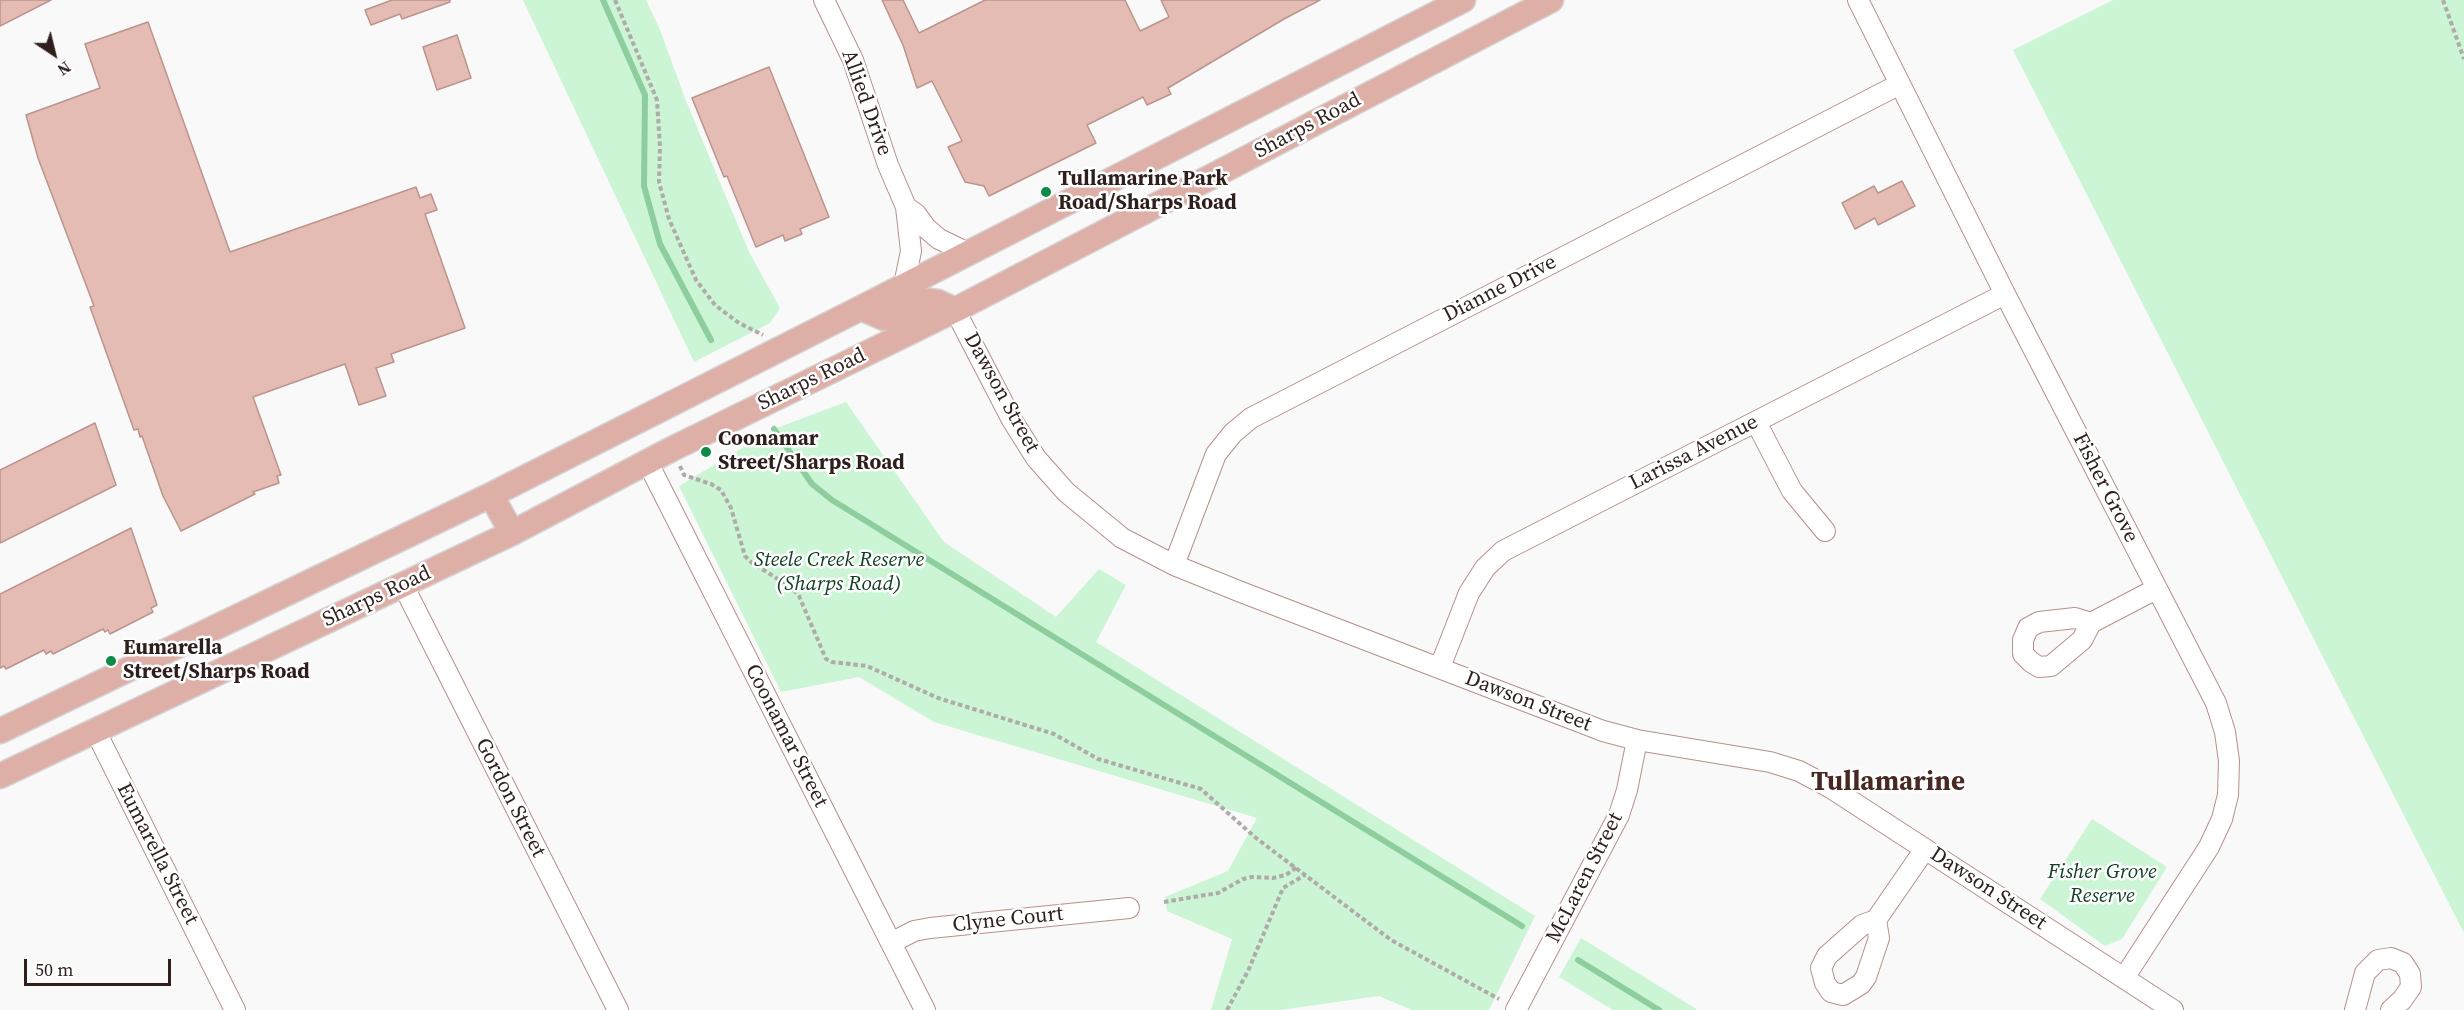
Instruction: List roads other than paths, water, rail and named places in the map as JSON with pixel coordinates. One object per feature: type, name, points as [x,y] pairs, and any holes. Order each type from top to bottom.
[{"type":"main road","name":"Sharps Road","points":[[0,731],[491,495],[861,308],[1439,8],[1463,0]]},
{"type":"main road","name":"Sharps Road","points":[[0,776],[512,532],[672,449],[955,310],[1551,0]]},
{"type":"main road","points":[[861,308],[884,318],[922,300],[938,302],[955,310]]},
{"type":"main road","points":[[491,495],[512,532]]},
{"type":"main road","points":[[0,710],[35,714]]},
{"type":"street","name":"Allied Drive","points":[[824,0],[853,60],[888,165],[906,207],[911,251],[904,285]]},
{"type":"street","name":"Fisher Grove","points":[[1858,0],[2219,713],[2225,732],[2229,761],[2228,795],[2222,819],[2209,847],[2124,978]]},
{"type":"street","name":"Dianne Drive","points":[[1174,565],[1216,454],[1233,433],[1251,417],[1900,84]]},
{"type":"street","name":"Allied Drive","points":[[906,207],[939,238],[968,253]]},
{"type":"street","name":"Larissa Avenue","points":[[1440,667],[1469,592],[1485,568],[1503,551],[1530,535],[2005,294]]},
{"type":"street","name":"Dawson Street","points":[[955,310],[1011,420],[1036,458],[1066,492],[1122,538],[1174,565],[1603,731],[1637,740],[1770,762],[1799,771],[1831,788],[2169,1009]]},
{"type":"street","points":[[1756,422],[1792,491],[1825,531]]},
{"type":"street","name":"Coonamar Street","points":[[647,462],[924,1010]]},
{"type":"street","name":"Gordon Street","points":[[403,585],[618,1010]]},
{"type":"street","points":[[2091,623],[2156,589]]},
{"type":"street","name":"Eumarella Street","points":[[94,730],[235,1010]]},
{"type":"street","name":"McLaren Street","points":[[1516,1010],[1619,815],[1627,790],[1637,740]]},
{"type":"street","points":[[1876,920],[1925,849]]},
{"type":"street","name":"Clyne Court","points":[[891,943],[914,931],[930,928],[1129,908]]},
{"type":"street","points":[[2355,1010],[2365,973],[2378,960],[2391,958],[2403,963],[2410,974],[2411,987],[2391,1010]]},
{"type":"waterway","points":[[603,0],[645,95],[644,186],[660,244],[711,340]]},
{"type":"waterway","points":[[774,429],[812,484],[832,500],[1522,926]]},
{"type":"waterway","points":[[1578,960],[1659,1010]]},
{"type":"place","name":"Tullamarine Park Road/Sharps Road","points":[[1046,192]]},
{"type":"place","name":"Coonamar Street/Sharps Road","points":[[706,452]]},
{"type":"place","name":"Eumarella Street/Sharps Road","points":[[111,661]]},
{"type":"district","name":"Tullamarine","points":[[1888,783]]},
{"type":"park label","name":"Steele Creek Reserve (Sharps Road)","points":[[839,573]]},
{"type":"park label","name":"Fisher Grove Reserve","points":[[2102,885]]}]
